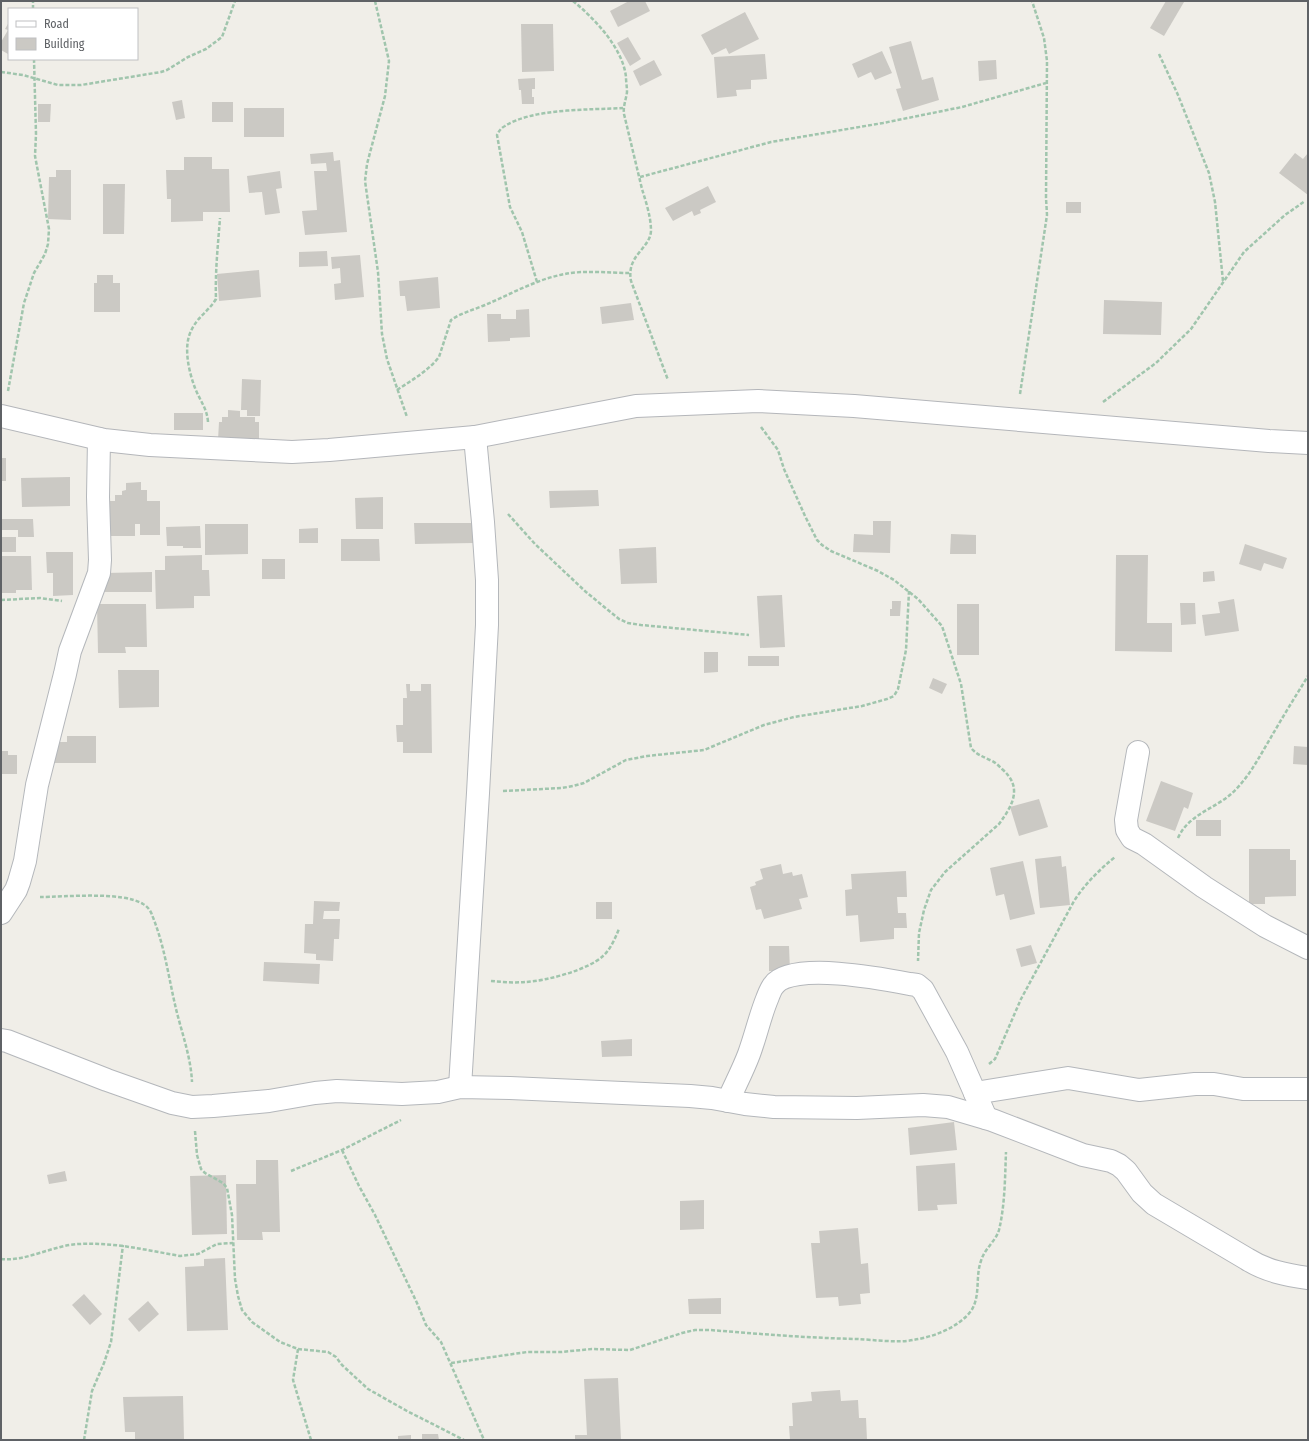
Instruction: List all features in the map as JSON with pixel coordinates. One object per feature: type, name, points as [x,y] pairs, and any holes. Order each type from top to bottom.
[{"type":"street","points":[[9,418],[99,440],[211,449],[292,452],[475,437],[636,406],[750,401],[854,406],[1308,443]]},
{"type":"street","points":[[460,1087],[487,626],[487,580],[475,437]]},
{"type":"street","points":[[6,906],[18,886],[25,861],[37,785],[70,651],[99,573],[99,440]]},
{"type":"street","points":[[1138,752],[1132,780],[1126,826],[1129,836],[1144,844],[1168,862],[1265,926],[1308,948]]},
{"type":"street","points":[[728,1101],[749,1055],[764,1006],[773,985],[778,980],[785,977],[803,973],[836,973],[917,985],[926,993],[957,1052],[986,1118]]},
{"type":"street","points":[[1,1040],[172,1103],[192,1107],[269,1101],[315,1093],[337,1091],[402,1094],[438,1092],[460,1087],[690,1096],[774,1107],[856,1108],[923,1105],[948,1107],[986,1118],[1083,1156],[1111,1161],[1126,1171],[1142,1193],[1154,1204],[1247,1260],[1260,1267],[1275,1272],[1308,1278]]},
{"type":"street","points":[[973,1088],[1068,1078],[1138,1090],[1195,1084],[1214,1084],[1243,1089],[1308,1089]]},
{"type":"path","points":[[1,72],[23,75],[58,85],[81,85],[167,70],[188,57],[206,49],[222,37],[235,1]]},
{"type":"path","points":[[375,1],[389,61],[385,96],[367,164],[365,181],[378,272],[382,334],[397,390],[416,442]]},
{"type":"path","points":[[573,1],[587,12],[617,51],[626,75],[627,93],[623,108],[640,177],[651,232],[648,241],[635,257],[630,273],[631,281],[664,371],[680,403]]},
{"type":"path","points":[[1016,419],[1047,215],[1047,61],[1044,38],[1032,1]]},
{"type":"path","points":[[1159,54],[1178,95],[1209,173],[1216,202],[1223,282]]},
{"type":"path","points":[[9,418],[8,389],[24,303],[34,273],[45,254],[49,238],[35,156],[36,134],[34,60]]},
{"type":"path","points":[[640,177],[771,142],[883,123],[962,107],[1046,83]]},
{"type":"path","points":[[537,282],[522,232],[510,207],[497,138],[498,133],[504,126],[521,118],[564,112],[623,108]]},
{"type":"path","points":[[1071,424],[1156,363],[1191,329],[1244,252],[1285,215],[1305,201]]},
{"type":"path","points":[[211,449],[206,411],[190,370],[188,340],[191,331],[199,318],[216,299],[216,261],[220,218]]},
{"type":"path","points":[[397,390],[426,371],[439,357],[451,320],[464,312],[478,308],[537,282],[564,274],[576,272],[630,273]]},
{"type":"path","points":[[750,401],[762,428],[778,450],[784,469],[817,540],[831,551],[878,571],[894,580],[909,591],[942,626],[961,684],[971,748],[977,754],[994,762],[1012,779],[1015,791],[1006,815],[999,824],[946,872],[931,890],[924,910],[919,933],[917,985]]},
{"type":"path","points":[[504,509],[535,544],[586,592],[619,619],[628,623],[641,625],[749,635]]},
{"type":"path","points":[[478,793],[573,786],[584,783],[626,760],[647,756],[704,750],[764,725],[794,717],[862,706],[894,696],[898,689],[906,650],[909,591]]},
{"type":"path","points":[[1,600],[40,598],[88,603]]},
{"type":"path","points":[[1168,862],[1180,835],[1188,823],[1199,814],[1230,795],[1245,780],[1308,676]]},
{"type":"path","points":[[973,1088],[995,1059],[1021,999],[1082,888],[1098,871],[1117,855],[1123,851],[1144,844]]},
{"type":"path","points":[[6,906],[116,897],[130,898],[146,906],[152,914],[158,935],[187,1050],[191,1073],[192,1107],[197,1155],[201,1169],[227,1188],[232,1215],[235,1279],[242,1310],[252,1322],[280,1342],[298,1349],[328,1352],[336,1357],[342,1365],[368,1389],[464,1440]]},
{"type":"path","points":[[467,976],[503,982],[526,982],[562,974],[590,965],[604,955],[612,944],[619,929]]},
{"type":"path","points":[[291,1171],[342,1150],[402,1120]]},
{"type":"path","points":[[451,1362],[527,1352],[561,1352],[592,1349],[630,1350],[695,1330],[804,1338],[912,1341],[937,1334],[960,1322],[974,1304],[977,1295],[979,1266],[998,1232],[1003,1208],[1008,1126]]},
{"type":"path","points":[[342,1150],[417,1302],[426,1325],[441,1342],[451,1362],[484,1440]]},
{"type":"path","points":[[1,1259],[14,1259],[60,1246],[80,1243],[124,1245],[180,1256],[198,1254],[218,1244],[233,1243]]},
{"type":"path","points":[[84,1440],[92,1391],[104,1364],[111,1342],[124,1245]]},
{"type":"path","points":[[298,1349],[293,1380],[311,1440]]},
{"type":"building","points":[[629,1],[645,1],[650,11],[618,27],[610,11]]},
{"type":"building","points":[[1166,1],[1184,2],[1164,36],[1150,28]]},
{"type":"building","points":[[745,12],[759,39],[729,54],[726,48],[712,55],[701,35]]},
{"type":"building","points":[[521,24],[553,24],[554,71],[522,72]]},
{"type":"building","points":[[8,30],[8,54],[1,50],[1,42]]},
{"type":"building","points":[[628,37],[641,59],[630,66],[617,43]]},
{"type":"building","points":[[911,41],[922,80],[933,77],[939,100],[903,111],[896,89],[901,88],[889,47]]},
{"type":"building","points":[[882,51],[892,73],[875,80],[871,72],[858,78],[852,64]]},
{"type":"building","points":[[765,54],[767,79],[751,80],[751,89],[736,90],[737,96],[717,98],[714,57]]},
{"type":"building","points":[[654,60],[662,75],[640,86],[633,71]]},
{"type":"building","points":[[996,60],[997,79],[979,81],[978,61]]},
{"type":"building","points":[[535,78],[535,89],[532,89],[534,104],[522,104],[521,90],[519,90],[518,79]]},
{"type":"building","points":[[182,100],[185,118],[176,120],[172,102]]},
{"type":"building","points":[[212,102],[233,102],[233,122],[212,122]]},
{"type":"building","points":[[38,104],[51,104],[50,122],[38,122]]},
{"type":"building","points":[[244,108],[284,108],[284,137],[244,137]]},
{"type":"building","points":[[333,152],[334,161],[340,160],[347,232],[305,235],[302,211],[317,210],[314,171],[327,171],[326,163],[311,164],[310,154]]},
{"type":"building","points":[[1295,153],[1303,159],[1308,153],[1308,195],[1279,173]]},
{"type":"building","points":[[184,157],[212,157],[212,169],[229,169],[230,212],[203,212],[203,221],[171,222],[171,199],[167,199],[166,170],[184,170]]},
{"type":"building","points":[[56,170],[71,170],[71,220],[48,219],[49,177],[56,177]]},
{"type":"building","points":[[280,171],[282,188],[276,189],[280,213],[265,215],[262,192],[249,193],[247,176]]},
{"type":"building","points":[[103,184],[125,184],[124,234],[103,234]]},
{"type":"building","points":[[708,186],[716,202],[700,210],[701,213],[694,216],[692,211],[673,221],[665,208]]},
{"type":"building","points":[[1066,202],[1081,202],[1081,213],[1066,213]]},
{"type":"building","points":[[327,251],[328,266],[299,267],[299,252]]},
{"type":"building","points":[[360,255],[364,297],[335,300],[334,284],[341,283],[340,268],[332,269],[331,257]]},
{"type":"building","points":[[259,270],[261,297],[219,301],[217,274]]},
{"type":"building","points":[[97,275],[113,275],[113,283],[120,283],[120,312],[94,312],[94,283],[97,283]]},
{"type":"building","points":[[438,277],[440,308],[407,311],[405,296],[400,296],[399,281]]},
{"type":"building","points":[[1104,300],[1162,302],[1161,335],[1103,334]]},
{"type":"building","points":[[631,303],[634,320],[602,324],[600,307]]},
{"type":"building","points":[[529,309],[530,337],[510,338],[510,341],[488,342],[487,314],[501,314],[501,319],[516,319],[516,310]]},
{"type":"building","points":[[242,379],[261,380],[260,416],[247,416],[247,410],[241,410]]},
{"type":"building","points":[[228,410],[240,411],[240,417],[255,417],[255,422],[259,422],[259,441],[218,440],[219,422],[222,422],[222,417],[228,417]]},
{"type":"building","points":[[174,413],[203,413],[203,430],[174,430]]},
{"type":"building","points":[[1,458],[6,458],[6,481],[1,481]]},
{"type":"building","points":[[70,477],[70,506],[22,507],[21,478]]},
{"type":"building","points":[[141,482],[141,490],[147,490],[147,501],[160,501],[160,535],[140,535],[140,524],[135,524],[135,536],[110,536],[110,501],[115,501],[115,495],[122,495],[122,491],[126,490],[126,483]]},
{"type":"building","points":[[598,490],[599,506],[550,508],[549,491]]},
{"type":"building","points":[[383,497],[383,529],[356,529],[355,498]]},
{"type":"building","points":[[1,519],[33,519],[34,537],[18,537],[18,530],[1,530]]},
{"type":"building","points":[[873,521],[891,521],[890,553],[853,552],[854,534],[873,535]]},
{"type":"building","points":[[414,523],[473,523],[474,543],[415,544]]},
{"type":"building","points":[[205,524],[248,524],[248,554],[205,555]]},
{"type":"building","points":[[200,526],[201,548],[167,546],[166,527]]},
{"type":"building","points":[[318,528],[318,543],[299,543],[299,529]]},
{"type":"building","points":[[951,534],[976,535],[976,554],[950,554]]},
{"type":"building","points":[[1,537],[16,537],[16,552],[1,552]]},
{"type":"building","points":[[341,539],[379,539],[380,561],[341,561]]},
{"type":"building","points":[[1245,544],[1287,558],[1283,569],[1264,563],[1261,571],[1239,564]]},
{"type":"building","points":[[656,547],[657,583],[621,584],[619,549]]},
{"type":"building","points":[[46,552],[73,552],[73,595],[53,596],[53,573],[47,573]]},
{"type":"building","points":[[202,555],[202,570],[209,570],[210,596],[194,596],[194,608],[156,609],[155,570],[165,570],[165,556]]},
{"type":"building","points":[[1116,555],[1148,555],[1147,623],[1172,623],[1172,652],[1115,651]]},
{"type":"building","points":[[1,556],[31,556],[32,590],[16,590],[16,593],[1,593]]},
{"type":"building","points":[[262,559],[285,559],[285,579],[262,579]]},
{"type":"building","points":[[1214,571],[1215,581],[1203,582],[1203,572]]},
{"type":"building","points":[[152,572],[152,592],[105,592],[105,573]]},
{"type":"building","points":[[782,595],[785,647],[760,648],[757,596]]},
{"type":"building","points":[[1234,599],[1239,631],[1205,636],[1202,615],[1220,613],[1218,602]]},
{"type":"building","points":[[892,601],[901,601],[900,616],[890,616]]},
{"type":"building","points":[[1180,603],[1195,603],[1196,624],[1181,625]]},
{"type":"building","points":[[97,604],[146,604],[147,647],[125,647],[126,653],[98,653]]},
{"type":"building","points":[[957,604],[979,604],[979,655],[957,655]]},
{"type":"building","points":[[704,652],[718,652],[718,672],[704,673]]},
{"type":"building","points":[[748,656],[779,656],[779,666],[748,666]]},
{"type":"building","points":[[118,670],[159,670],[159,707],[119,708]]},
{"type":"building","points":[[933,678],[947,684],[942,694],[929,688]]},
{"type":"building","points":[[406,684],[410,684],[410,691],[421,691],[421,684],[431,684],[432,753],[403,753],[403,742],[397,742],[396,725],[403,725],[403,698],[407,698]]},
{"type":"building","points":[[67,736],[96,736],[96,763],[53,763],[53,742],[67,742]]},
{"type":"building","points":[[1294,746],[1308,747],[1308,765],[1293,764]]},
{"type":"building","points":[[1,751],[8,751],[8,755],[17,755],[17,774],[1,774]]},
{"type":"building","points":[[1161,781],[1193,793],[1188,809],[1184,807],[1175,831],[1146,821]]},
{"type":"building","points":[[1039,799],[1048,827],[1019,836],[1010,807]]},
{"type":"building","points":[[1196,820],[1221,820],[1221,836],[1196,836]]},
{"type":"building","points":[[1249,849],[1290,849],[1290,860],[1296,860],[1296,896],[1265,897],[1265,904],[1249,904]]},
{"type":"building","points":[[1061,856],[1062,867],[1066,866],[1070,905],[1040,908],[1035,859]]},
{"type":"building","points":[[1023,861],[1035,914],[1010,920],[1004,894],[996,896],[990,868]]},
{"type":"building","points":[[781,864],[783,874],[792,872],[793,876],[802,874],[808,897],[799,899],[802,909],[764,919],[761,909],[756,910],[750,887],[756,885],[755,882],[763,879],[760,869]]},
{"type":"building","points":[[906,871],[907,897],[897,897],[898,913],[906,913],[907,928],[894,928],[894,939],[860,942],[858,915],[846,916],[845,890],[852,889],[851,874]]},
{"type":"building","points":[[314,901],[340,902],[339,911],[324,911],[323,919],[340,919],[339,939],[334,939],[333,961],[316,960],[316,954],[304,953],[305,924],[313,924]]},
{"type":"building","points":[[596,902],[612,902],[612,919],[596,919]]},
{"type":"building","points":[[1031,945],[1037,963],[1021,967],[1016,949]]},
{"type":"building","points":[[769,946],[789,946],[790,971],[769,971]]},
{"type":"building","points":[[264,962],[320,964],[319,984],[263,981]]},
{"type":"building","points":[[632,1039],[632,1056],[602,1057],[601,1041]]},
{"type":"building","points":[[954,1122],[957,1150],[910,1155],[908,1128]]},
{"type":"building","points":[[256,1160],[278,1160],[280,1232],[262,1232],[263,1240],[237,1240],[236,1184],[256,1184]]},
{"type":"building","points":[[955,1163],[957,1204],[937,1205],[938,1210],[918,1211],[916,1166]]},
{"type":"building","points":[[65,1171],[67,1181],[49,1184],[47,1175]]},
{"type":"building","points":[[226,1175],[227,1234],[192,1235],[190,1176]]},
{"type":"building","points":[[704,1200],[704,1229],[680,1230],[680,1201]]},
{"type":"building","points":[[858,1228],[861,1264],[868,1263],[870,1293],[860,1294],[861,1304],[839,1306],[838,1297],[816,1298],[811,1243],[820,1243],[819,1231]]},
{"type":"building","points":[[225,1258],[228,1330],[187,1331],[185,1267],[204,1266],[204,1259]]},
{"type":"building","points":[[84,1294],[102,1314],[90,1325],[72,1305]]},
{"type":"building","points":[[721,1298],[721,1314],[689,1314],[688,1299]]},
{"type":"building","points":[[148,1301],[159,1314],[139,1332],[128,1319]]},
{"type":"building","points":[[618,1378],[621,1440],[575,1440],[575,1435],[587,1435],[584,1379]]},
{"type":"building","points":[[840,1390],[841,1401],[858,1400],[859,1418],[866,1418],[867,1440],[790,1440],[789,1426],[793,1426],[792,1403],[812,1401],[811,1392]]},
{"type":"building","points":[[183,1396],[184,1440],[135,1440],[135,1432],[125,1432],[123,1397]]},
{"type":"building","points":[[422,1434],[438,1434],[439,1440],[422,1440]]},
{"type":"building","points":[[411,1435],[411,1440],[398,1440],[398,1436]]}]
